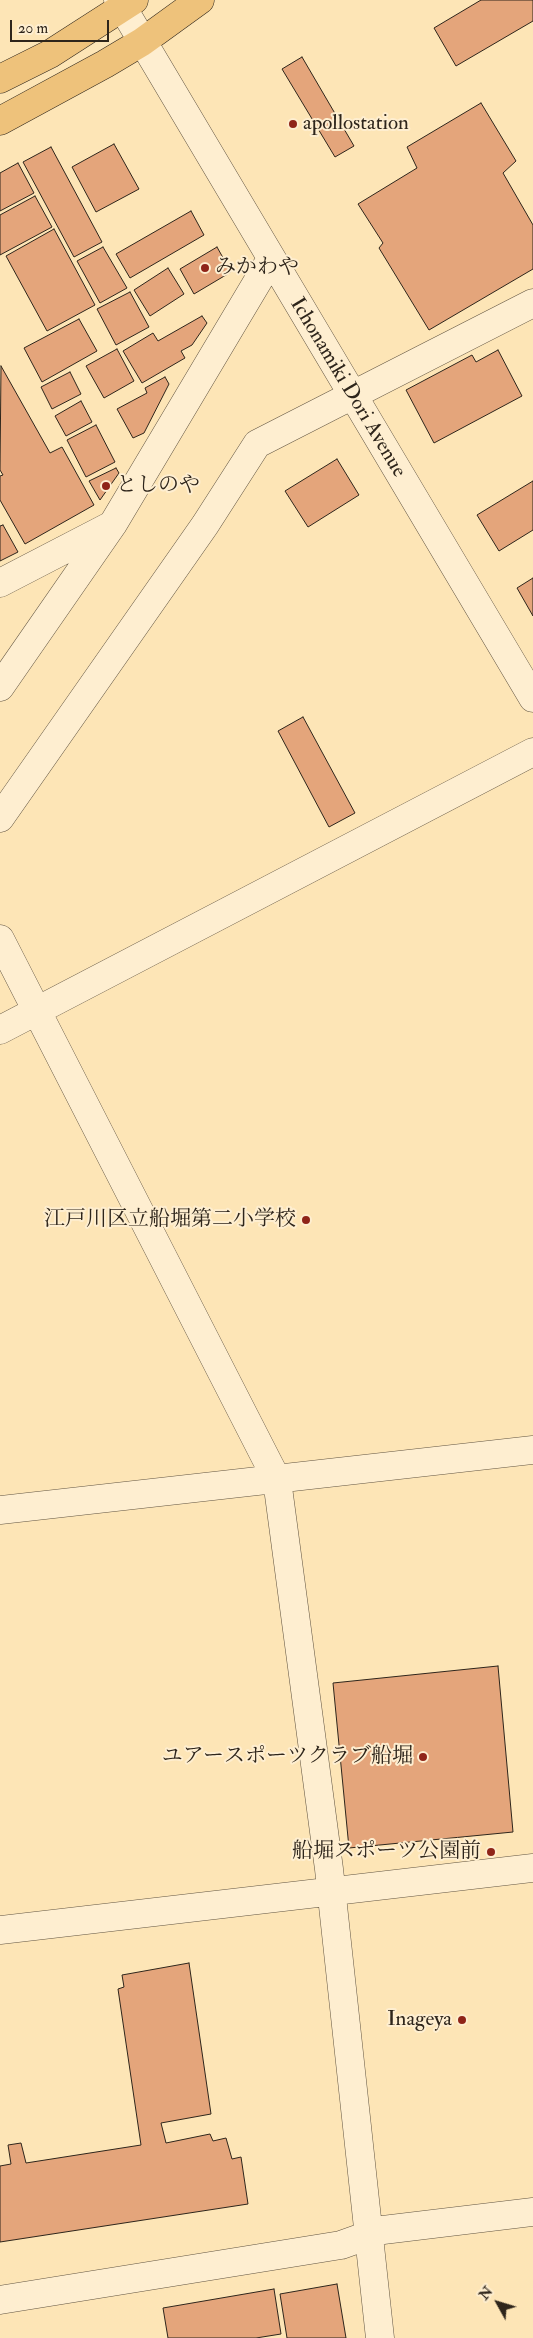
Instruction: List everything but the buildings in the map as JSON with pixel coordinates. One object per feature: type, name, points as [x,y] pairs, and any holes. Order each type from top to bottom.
[{"type":"main road","points":[[0,121],[69,85],[142,42],[200,0]]},
{"type":"main road","points":[[0,80],[50,54],[125,3]]},
{"type":"street","name":"Ichonamiki Dori Avenue","points":[[125,3],[142,42],[533,698]]},
{"type":"street","points":[[0,687],[113,524],[271,259]]},
{"type":"street","points":[[0,818],[205,526],[257,444],[533,303]]},
{"type":"street","points":[[0,583],[113,524]]},
{"type":"street","points":[[0,1030],[533,752]]},
{"type":"street","points":[[0,939],[277,1480],[332,1891],[380,2338]]},
{"type":"street","points":[[0,1510],[533,1450]]},
{"type":"street","points":[[0,1930],[533,1868]]},
{"type":"street","points":[[0,2300],[341,2245],[368,2237],[383,2230],[533,2212]]},
{"type":"place","name":"apollostation","points":[[293,124]]},
{"type":"place","name":"みかわや","points":[[205,268]]},
{"type":"place","name":"としのや","points":[[106,486]]},
{"type":"place","name":"江戸川区立船堀第二小学校","points":[[306,1220]]},
{"type":"place","name":"ユアースポーツクラブ船堀","points":[[423,1757]]},
{"type":"place","name":"船堀スポーツ公園前","points":[[491,1852]]},
{"type":"place","name":"Inageya","points":[[462,2020]]}]
